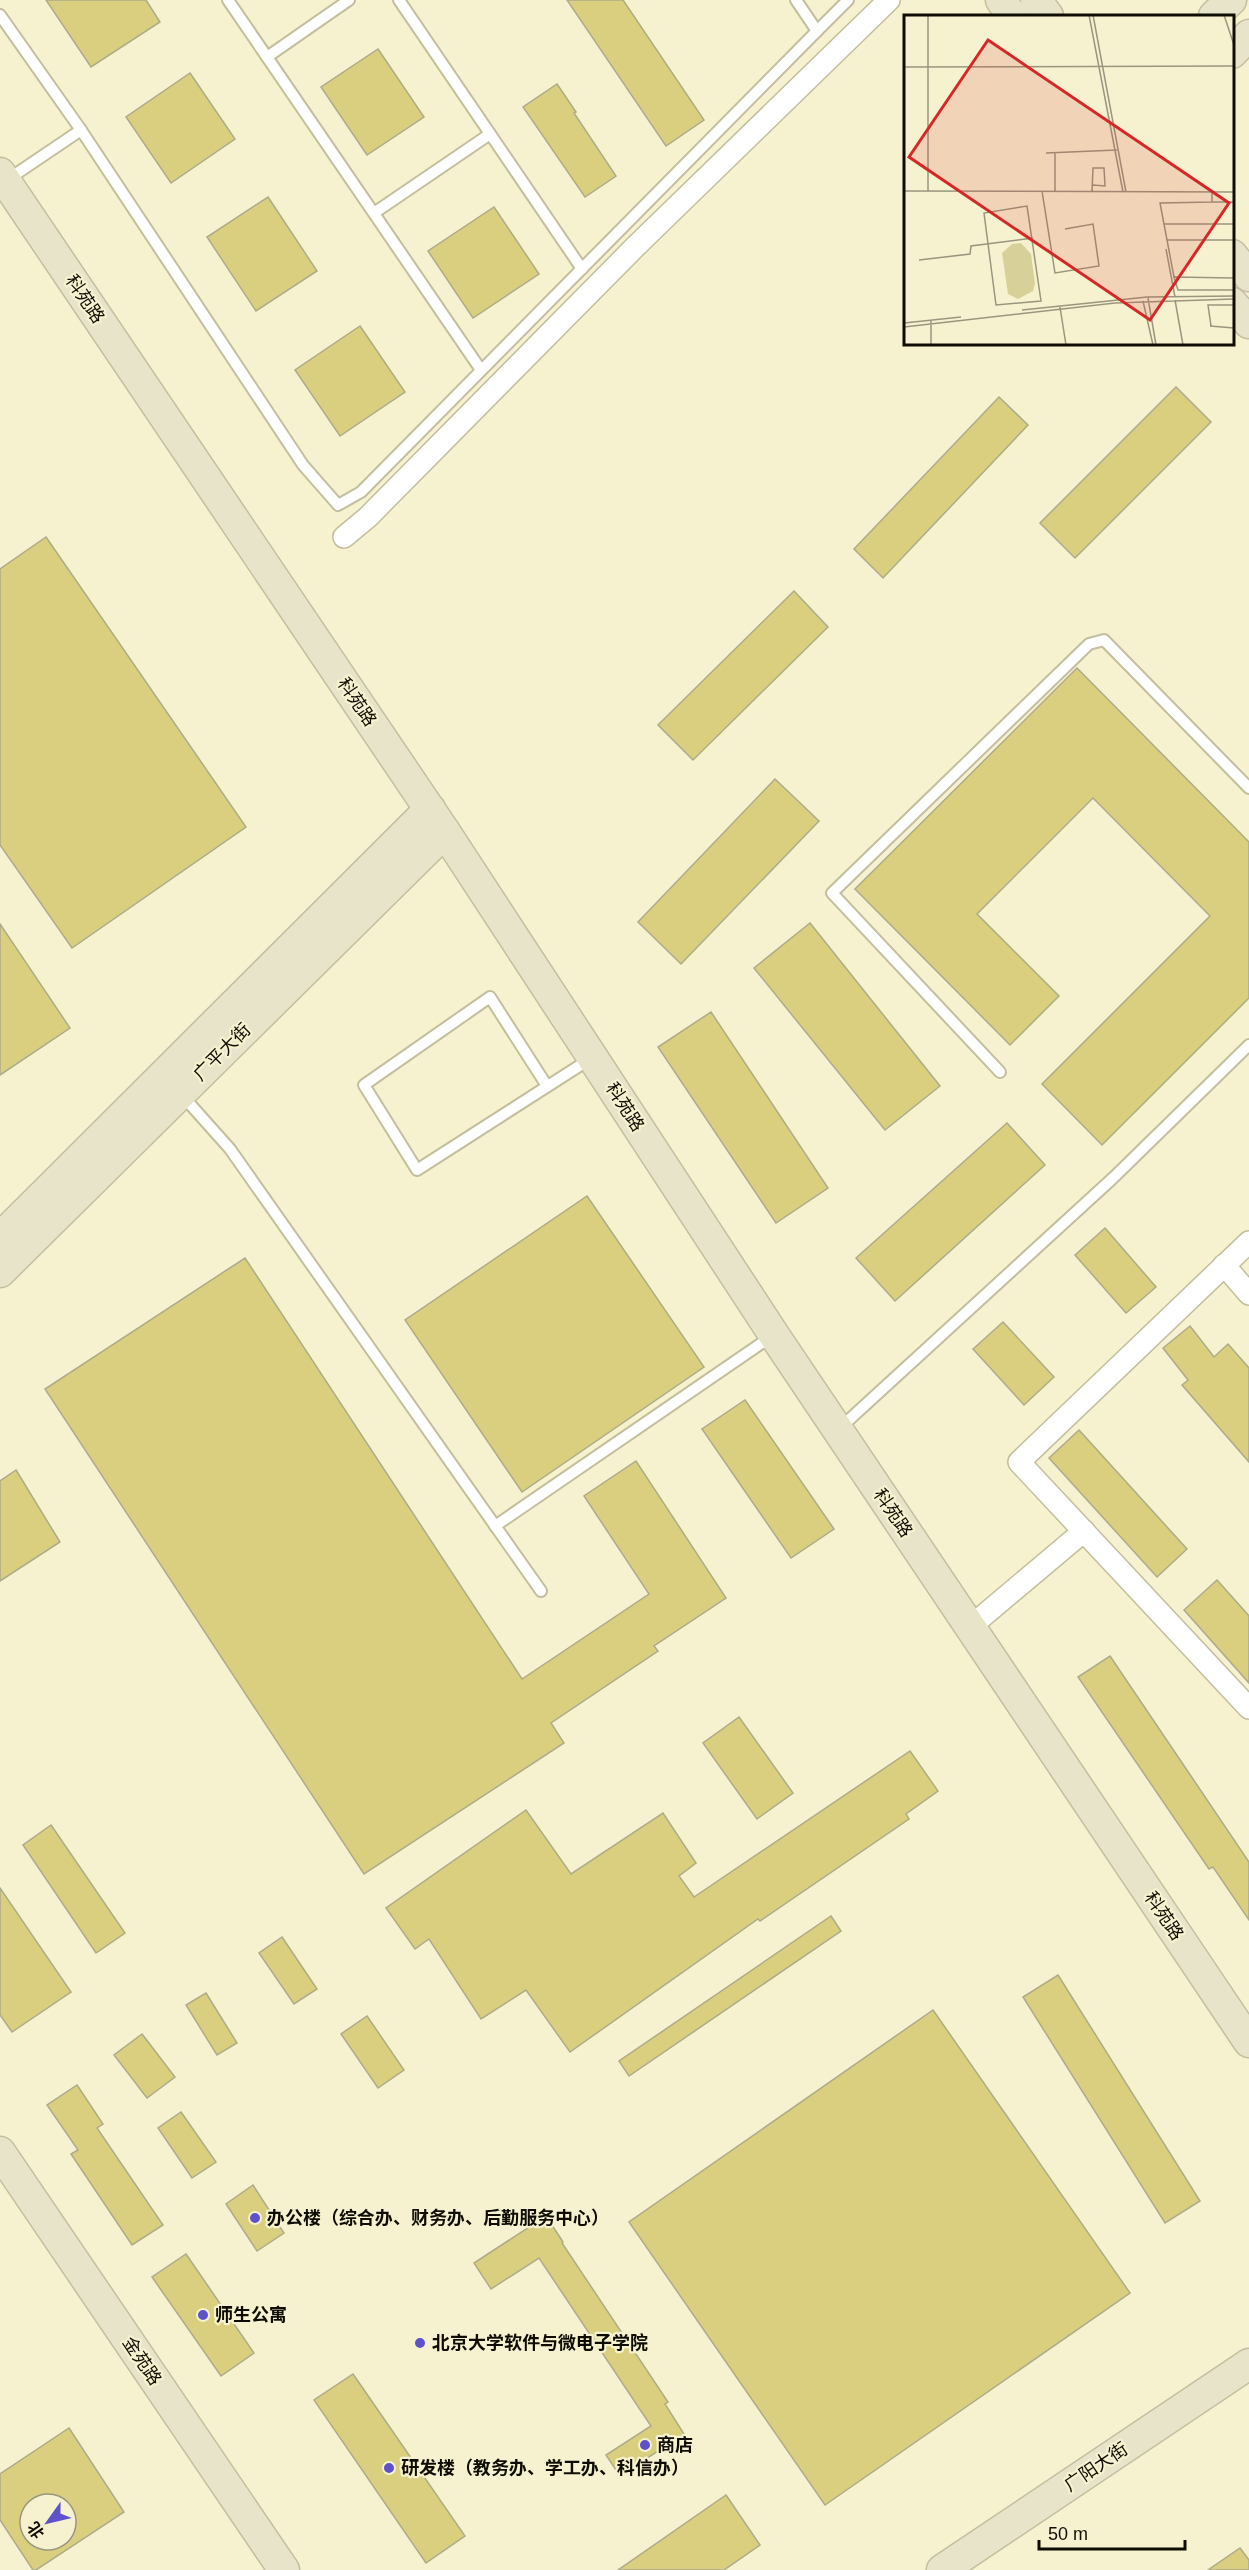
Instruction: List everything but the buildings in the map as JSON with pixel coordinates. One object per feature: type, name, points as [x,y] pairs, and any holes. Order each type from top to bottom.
[{"type":"street","points":[[344,537],[368,517],[634,248],[889,0]]},
{"type":"street","points":[[1001,0],[1011,15]]},
{"type":"street","points":[[1036,0],[1047,15]]},
{"type":"street","points":[[1215,15],[1231,0]]},
{"type":"street","points":[[1234,52],[1249,35]]},
{"type":"street","name":"科苑路","points":[[3,177],[437,821],[837,1430],[1249,2042]]},
{"type":"street","points":[[1234,256],[1249,276]]},
{"type":"street","points":[[1234,304],[1249,323]]},
{"type":"street","name":"广平大街","points":[[0,1272],[172,1085],[437,821]]},
{"type":"street","name":"广平大街","points":[[0,1238],[172,1085]]},
{"type":"street","points":[[1249,1242],[1019,1462],[1249,1708]]},
{"type":"street","points":[[1224,1265],[1249,1293]]},
{"type":"street","points":[[970,1627],[1084,1531]]},
{"type":"street","name":"金苑路","points":[[0,2152],[284,2570]]},
{"type":"street","name":"广阳大街","points":[[942,2570],[1249,2364]]},
{"type":"lane","points":[[228,0],[481,370]]},
{"type":"lane","points":[[267,57],[349,0]]},
{"type":"lane","points":[[399,0],[582,269]]},
{"type":"lane","points":[[796,0],[817,32]]},
{"type":"lane","points":[[0,15],[81,130],[303,465],[338,504],[361,492],[848,0]]},
{"type":"lane","points":[[3,177],[81,130]]},
{"type":"lane","points":[[374,213],[490,134]]},
{"type":"lane","points":[[1000,1072],[832,893],[1089,644],[1104,640],[1249,788]]},
{"type":"lane","points":[[547,1086],[489,998],[364,1084],[417,1170],[593,1058]]},
{"type":"lane","points":[[837,1430],[1113,1178],[1249,1045]]},
{"type":"lane","points":[[172,1085],[230,1149],[540,1591]]},
{"type":"lane","points":[[495,1526],[774,1335]]},
{"type":"place","name":"办公楼（综合办、财务办、后勤服务中心）","points":[[255,2218]]},
{"type":"place","name":"师生公寓","points":[[203,2315]]},
{"type":"place","name":"北京大学软件与微电子学院","points":[[420,2343]]},
{"type":"place","name":"商店","points":[[645,2445]]},
{"type":"place","name":"研发楼（教务办、学工办、科信办）","points":[[389,2468]]}]
